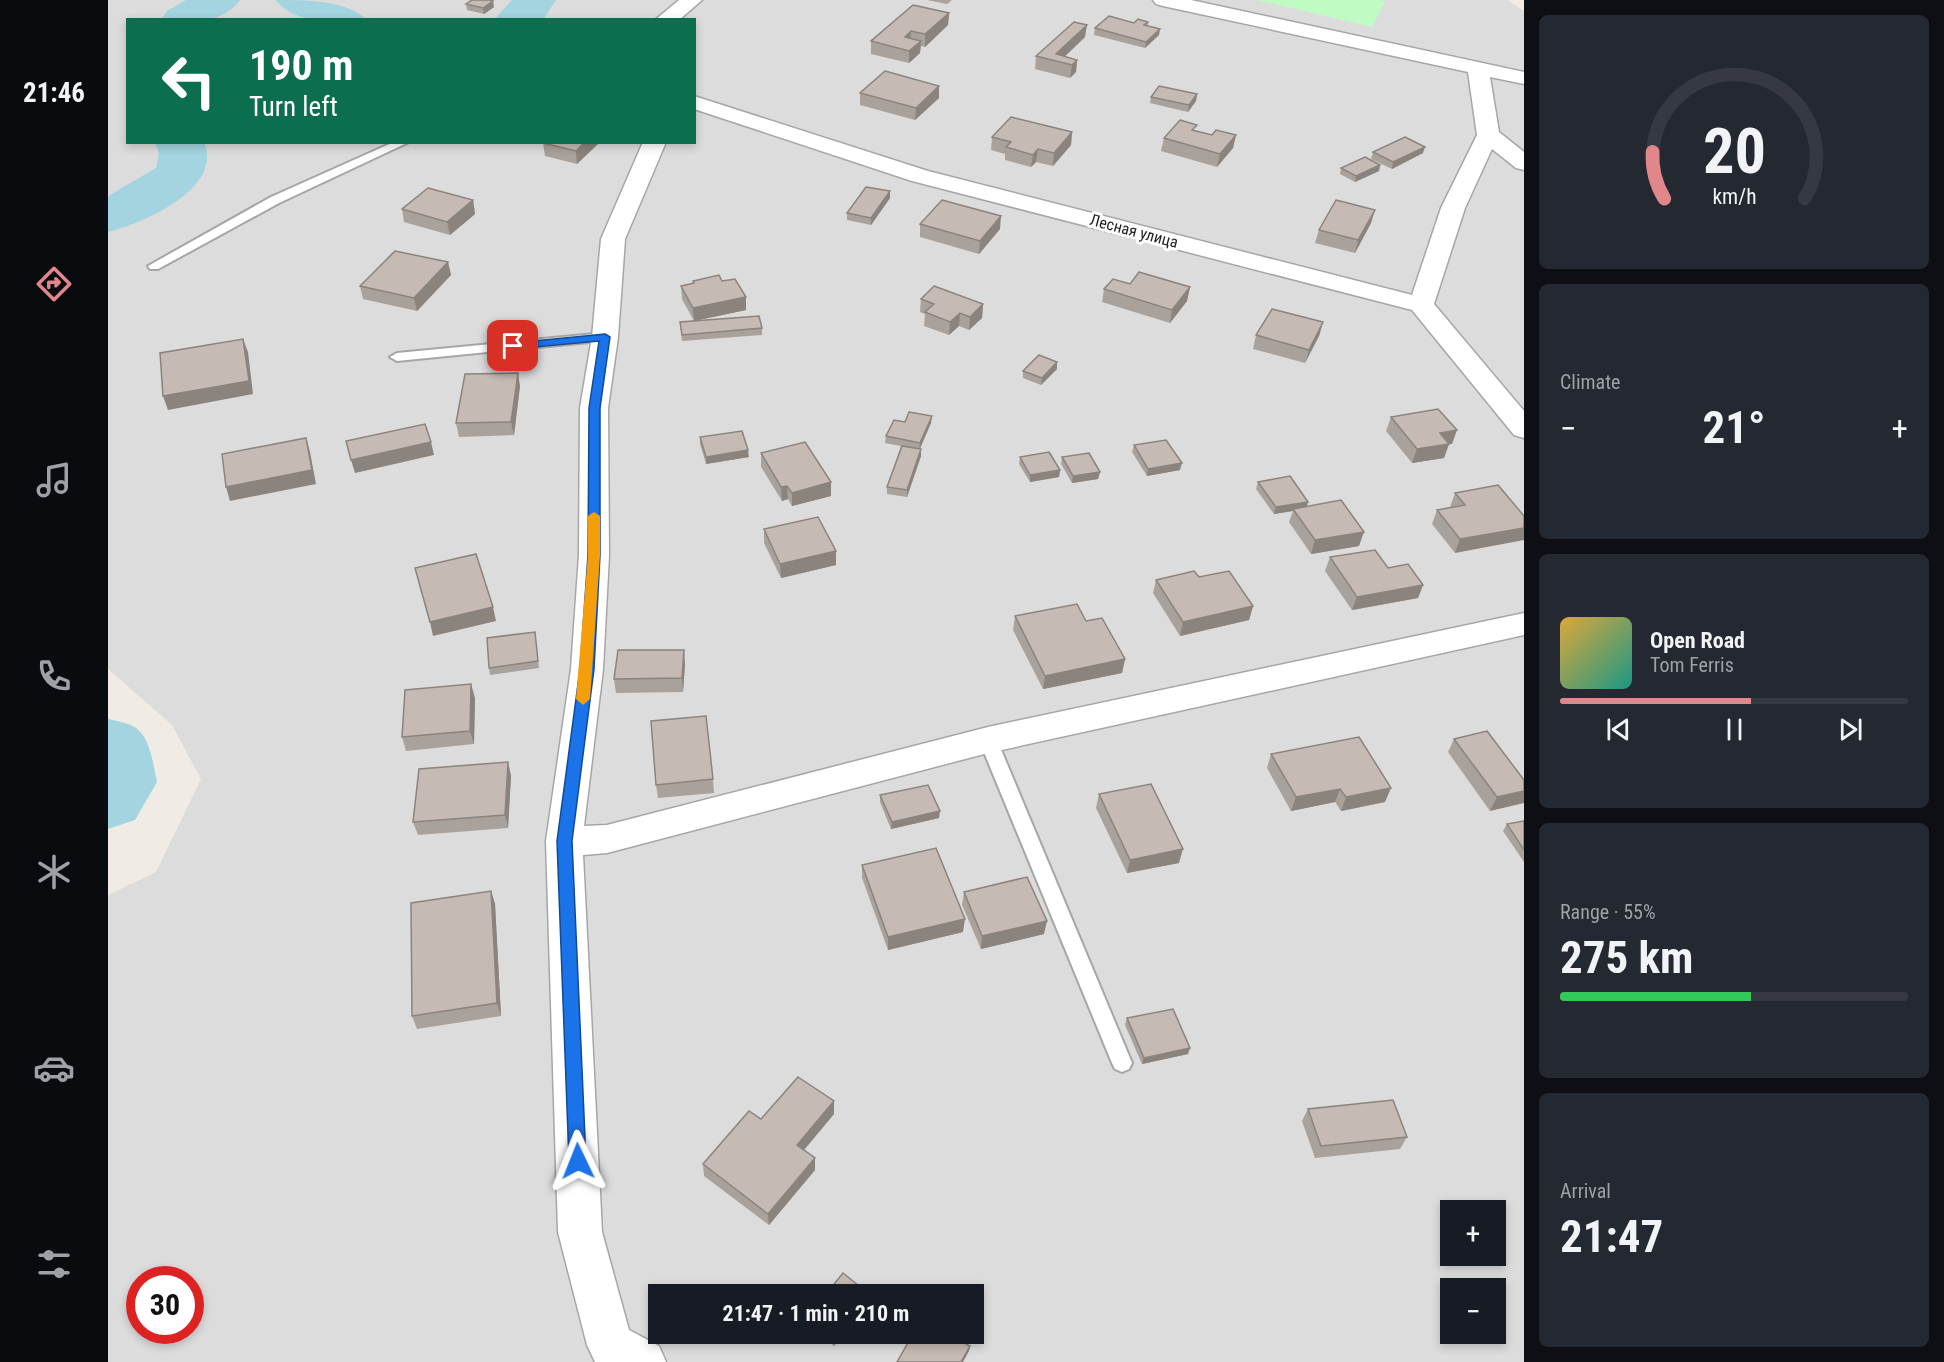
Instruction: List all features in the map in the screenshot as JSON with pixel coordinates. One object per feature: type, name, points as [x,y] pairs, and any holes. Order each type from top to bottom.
[{"type":"street","points":[[668,18],[692,0]]},
{"type":"street","points":[[1163,0],[1524,78]]},
{"type":"street","points":[[1478,68],[1488,135],[1453,208],[1421,305],[1524,429]]},
{"type":"street","name":"Лесная улица","points":[[696,103],[920,176],[1421,305]]},
{"type":"street","points":[[1488,135],[1524,163]]},
{"type":"street","points":[[643,1362],[604,1353],[580,1232],[564,841],[587,669],[594,555],[594,408],[605,337],[613,239],[654,144]]},
{"type":"street","points":[[564,841],[607,839],[988,740],[1524,624]]},
{"type":"lane","points":[[154,266],[275,200],[400,144]]},
{"type":"lane","points":[[397,357],[605,337]]},
{"type":"lane","points":[[988,740],[1122,1063]]},
{"type":"shaded area","points":[[108,0],[1507,0],[1524,11],[1524,1362],[108,1362],[108,895],[156,872],[201,779],[172,725],[108,669]]},
{"type":"green space","points":[[1257,0],[1377,0],[1385,1],[1372,27]]},
{"type":"building","points":[[472,0],[493,1],[483,8],[466,4]]},
{"type":"building","points":[[913,5],[949,13],[925,34],[911,31],[905,37],[921,41],[909,51],[871,41]]},
{"type":"building","points":[[1109,16],[1134,23],[1138,19],[1148,22],[1144,25],[1160,29],[1146,42],[1095,28]]},
{"type":"building","points":[[1074,22],[1087,25],[1056,54],[1077,60],[1072,65],[1036,56]]},
{"type":"building","points":[[885,71],[939,86],[916,108],[860,93]]},
{"type":"building","points":[[1159,86],[1197,94],[1189,105],[1151,97]]},
{"type":"building","points":[[1011,117],[1072,132],[1054,153],[1038,149],[1033,155],[1006,147],[1011,142],[992,137]]},
{"type":"building","points":[[1180,120],[1197,125],[1192,130],[1212,135],[1216,130],[1236,135],[1220,154],[1164,138]]},
{"type":"building","points":[[1405,137],[1425,147],[1393,162],[1373,152]]},
{"type":"building","points":[[547,144],[583,144],[576,151]]},
{"type":"building","points":[[1365,157],[1380,165],[1356,176],[1341,168]]},
{"type":"building","points":[[866,187],[890,191],[871,218],[847,213]]},
{"type":"building","points":[[428,188],[473,200],[447,222],[402,209]]},
{"type":"building","points":[[942,200],[1001,216],[980,241],[920,224]]},
{"type":"building","points":[[1336,200],[1375,210],[1358,240],[1319,230]]},
{"type":"building","points":[[395,251],[448,262],[414,298],[360,286]]},
{"type":"building","points":[[1139,272],[1190,287],[1172,310],[1104,289],[1113,279],[1130,284]]},
{"type":"building","points":[[719,275],[722,281],[735,279],[746,297],[693,308],[681,286]]},
{"type":"building","points":[[934,286],[983,304],[970,317],[960,313],[950,322],[925,312],[934,304],[921,299]]},
{"type":"building","points":[[1272,309],[1323,322],[1309,350],[1256,335]]},
{"type":"building","points":[[759,316],[762,328],[682,335],[680,322]]},
{"type":"building","points":[[243,339],[249,381],[163,396],[160,353]]},
{"type":"building","points":[[1039,355],[1057,362],[1042,378],[1023,371]]},
{"type":"building","points":[[518,373],[511,422],[456,423],[465,374]]},
{"type":"building","points":[[1438,409],[1457,430],[1440,433],[1449,444],[1417,449],[1391,417]]},
{"type":"building","points":[[909,412],[932,416],[920,443],[886,436],[894,420],[905,422]]},
{"type":"building","points":[[425,424],[431,442],[351,460],[346,441]]},
{"type":"building","points":[[742,431],[748,450],[706,457],[700,437]]},
{"type":"building","points":[[306,438],[312,470],[226,487],[222,454]]},
{"type":"building","points":[[1166,440],[1182,463],[1148,469],[1134,445]]},
{"type":"building","points":[[805,442],[831,482],[792,493],[787,486],[781,487],[761,453]]},
{"type":"building","points":[[902,446],[921,449],[907,490],[887,487]]},
{"type":"building","points":[[1049,452],[1060,470],[1030,475],[1020,457]]},
{"type":"building","points":[[1089,453],[1100,472],[1073,476],[1062,457]]},
{"type":"building","points":[[1290,476],[1308,502],[1276,507],[1258,482]]},
{"type":"building","points":[[1498,485],[1524,516],[1524,528],[1460,539],[1437,510],[1465,505],[1455,493]]},
{"type":"building","points":[[1341,500],[1364,532],[1315,540],[1293,509]]},
{"type":"building","points":[[818,517],[836,551],[780,564],[764,529]]},
{"type":"building","points":[[1375,550],[1388,568],[1408,564],[1423,585],[1357,597],[1330,557]]},
{"type":"building","points":[[476,554],[493,607],[430,622],[415,568]]},
{"type":"building","points":[[1194,571],[1199,577],[1229,571],[1253,606],[1183,622],[1156,580]]},
{"type":"building","points":[[1077,604],[1086,621],[1102,618],[1125,659],[1045,676],[1015,616]]},
{"type":"building","points":[[535,632],[538,661],[489,668],[487,638]]},
{"type":"building","points":[[618,650],[684,650],[682,678],[614,679]]},
{"type":"building","points":[[471,684],[470,731],[402,737],[405,690]]},
{"type":"building","points":[[706,716],[713,779],[656,785],[651,721]]},
{"type":"building","points":[[1487,731],[1524,780],[1524,791],[1497,797],[1454,739]]},
{"type":"building","points":[[1359,737],[1391,788],[1346,797],[1340,789],[1296,797],[1271,754]]},
{"type":"building","points":[[508,762],[505,815],[413,822],[419,769]]},
{"type":"building","points":[[1151,784],[1183,849],[1130,860],[1099,794]]},
{"type":"building","points":[[928,785],[940,811],[892,822],[880,795]]},
{"type":"building","points":[[1524,821],[1524,850],[1507,824]]},
{"type":"building","points":[[936,848],[965,919],[888,937],[862,865]]},
{"type":"building","points":[[1027,877],[1047,921],[982,936],[964,892]]},
{"type":"building","points":[[491,891],[497,1003],[412,1016],[411,903]]},
{"type":"building","points":[[1173,1009],[1190,1048],[1144,1058],[1127,1018]]},
{"type":"building","points":[[798,1077],[834,1101],[797,1145],[815,1158],[768,1214],[703,1164],[749,1111],[761,1119]]},
{"type":"building","points":[[1393,1100],[1407,1137],[1321,1146],[1308,1109]]},
{"type":"building","points":[[843,1273],[857,1284],[834,1284]]},
{"type":"building","points":[[907,1344],[966,1344],[970,1346],[961,1362],[897,1362]]},
{"type":"waterway","points":[[186,18],[218,0]]},
{"type":"waterway","points":[[298,0],[336,13],[342,18]]},
{"type":"waterway","points":[[518,18],[528,10],[534,0]]},
{"type":"waterway","points":[[108,216],[150,195],[179,175],[184,154],[180,144]]},
{"type":"waterway","points":[[108,747],[113,752],[119,782],[108,799]]},
{"type":"slow traffic","points":[[583,699],[594,555],[594,516]]},
{"type":"route","points":[[513,346],[605,337],[594,408],[594,555],[587,669],[564,841],[578,1161]]}]
